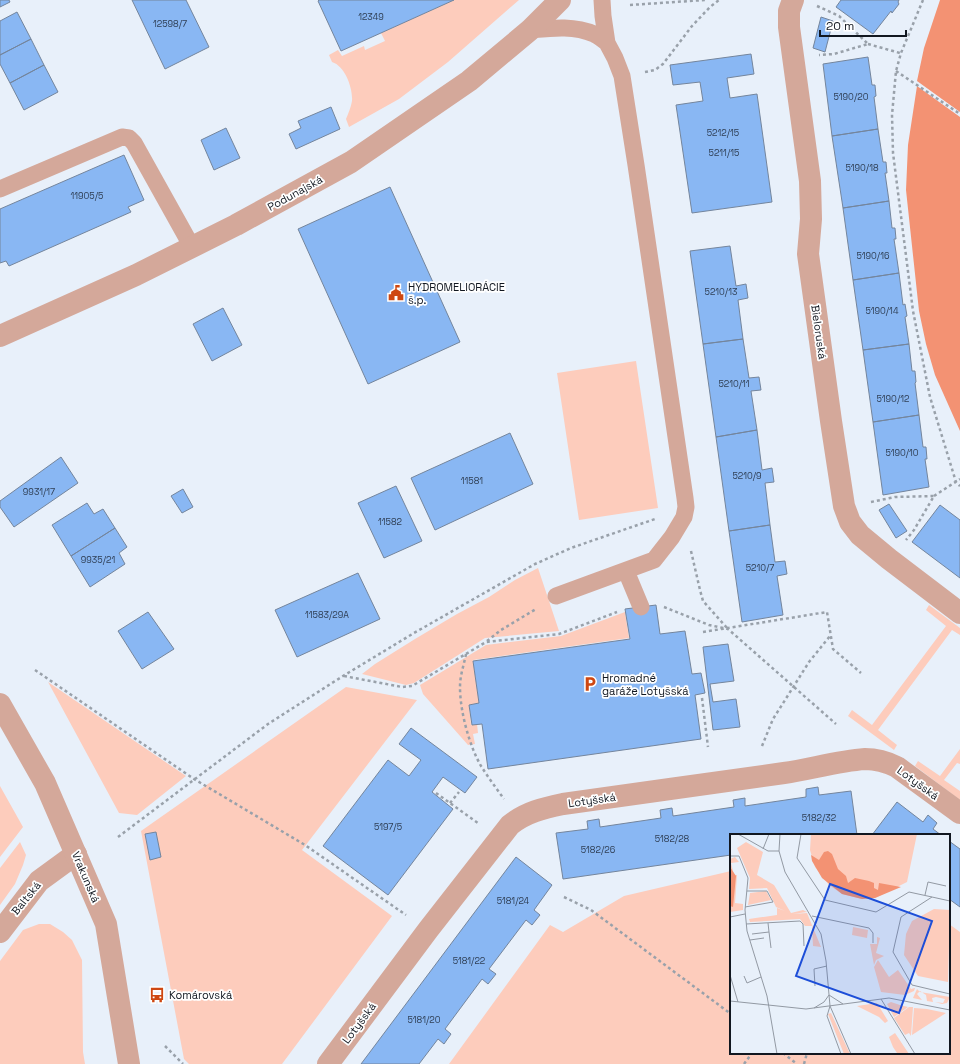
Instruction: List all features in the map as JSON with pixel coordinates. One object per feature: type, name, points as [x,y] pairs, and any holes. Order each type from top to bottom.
[{"type":"street","name":"Podunajská","points":[[0,336],[136,276],[236,225],[351,162],[470,81],[530,30],[560,0]]},
{"type":"street","name":"Bieloruská","points":[[802,2],[789,11],[788,26],[810,187],[811,219],[808,254],[844,506],[850,522],[860,534],[889,559],[960,613]]},
{"type":"street","name":"Vrakunská","points":[[0,704],[45,783],[106,924],[129,1064]]},
{"type":"street","name":"Lotyšská","points":[[328,1064],[428,930],[510,825],[517,819],[536,810],[550,806],[790,772],[866,759],[879,760],[897,767],[960,813]]},
{"type":"street","name":"Baltská","points":[[0,932],[39,881],[76,854]]},
{"type":"lane","points":[[556,596],[654,560],[672,537],[685,512],[685,498],[638,172],[622,76],[607,43],[602,0]]},
{"type":"lane","points":[[530,30],[561,27],[576,29],[594,34],[607,43]]},
{"type":"lane","points":[[0,189],[122,136],[130,138],[192,247]]},
{"type":"lane","points":[[626,570],[640,605]]},
{"type":"path","points":[[630,5],[705,0]]},
{"type":"path","points":[[622,76],[655,70],[663,64],[692,26],[710,7],[719,0]]},
{"type":"path","points":[[923,0],[900,53],[896,71],[892,115],[893,153],[913,311],[930,397],[956,482],[960,486]]},
{"type":"path","points":[[802,2],[839,16],[868,44],[900,53]]},
{"type":"path","points":[[793,58],[834,54],[868,44]]},
{"type":"path","points":[[896,71],[960,114]]},
{"type":"path","points":[[889,559],[914,530],[934,496],[960,480]]},
{"type":"path","points":[[844,506],[895,498],[934,496]]},
{"type":"path","points":[[118,837],[268,724],[343,676],[467,602],[535,564],[571,548],[659,518]]},
{"type":"path","points":[[681,522],[690,545],[703,601],[728,629],[836,724]]},
{"type":"path","points":[[486,642],[559,634],[640,605],[649,600],[673,612],[709,625],[728,629]]},
{"type":"path","points":[[343,676],[402,687],[412,686],[486,642],[523,616],[541,607]]},
{"type":"path","points":[[703,632],[827,612],[833,649],[861,673]]},
{"type":"path","points":[[762,746],[772,719],[809,662],[831,636]]},
{"type":"path","points":[[466,654],[460,686],[468,734],[481,765],[517,819]]},
{"type":"path","points":[[35,670],[194,779],[305,845],[428,930]]},
{"type":"path","points":[[702,698],[708,747]]},
{"type":"path","points":[[450,803],[459,792]]},
{"type":"path","points":[[436,793],[499,839]]},
{"type":"path","points":[[564,897],[591,910],[730,1013]]},
{"type":"path","points":[[165,1046],[183,1064]]},
{"type":"path","points":[[744,1064],[751,1054]]},
{"type":"path","points":[[784,1054],[797,1064]]},
{"type":"path","points":[[804,1064],[807,1054]]},
{"type":"shaded area","points":[[454,0],[519,0],[448,62],[399,99],[349,127],[346,119],[352,101],[350,84],[341,68],[332,62],[329,55],[338,50],[342,56],[364,46],[365,50],[385,41],[381,33]]},
{"type":"shaded area","points":[[940,0],[960,0],[960,112],[917,81],[924,48]]},
{"type":"shaded area","points":[[917,86],[960,117],[960,431],[935,375],[926,344],[919,311],[906,190],[908,145]]},
{"type":"shaded area","points":[[636,361],[658,508],[579,520],[557,373]]},
{"type":"shaded area","points":[[538,568],[559,631],[485,638],[414,683],[406,685],[362,674],[415,639]]},
{"type":"shaded area","points":[[929,605],[960,628],[960,635],[952,630],[878,730],[897,745],[894,750],[848,716],[852,710],[872,725],[946,626],[926,610]]},
{"type":"shaded area","points":[[625,612],[629,638],[473,660],[479,703],[469,705],[471,725],[477,724],[478,733],[473,734],[475,744],[468,745],[423,694],[420,685],[486,645],[561,636]]},
{"type":"shaded area","points":[[48,682],[186,776],[137,815],[119,813]]},
{"type":"shaded area","points":[[346,687],[417,700],[302,850],[392,916],[282,1064],[189,1064],[184,1059],[141,831]]},
{"type":"shaded area","points":[[960,749],[960,764],[957,763],[944,780],[960,791],[960,800],[915,766],[918,761],[940,776]]},
{"type":"shaded area","points":[[0,786],[23,827],[0,857]]},
{"type":"shaded area","points":[[20,842],[26,855],[23,865],[15,884],[0,905],[0,868]]},
{"type":"shaded area","points":[[730,871],[730,1054],[950,1054],[950,925],[960,932],[960,1064],[449,1064],[550,925],[563,932],[624,896]]},
{"type":"shaded area","points":[[39,924],[50,924],[63,932],[72,940],[82,960],[83,1052],[85,1064],[0,1064],[0,961],[23,930]]},
{"type":"building","points":[[0,0],[9,0],[10,2],[0,7]]},
{"type":"building","points":[[132,0],[186,0],[209,47],[165,69]]},
{"type":"building","points":[[454,0],[341,51],[318,1]]},
{"type":"building","points":[[841,0],[899,0],[899,4],[892,13],[891,11],[873,34],[836,7]]},
{"type":"building","points":[[17,12],[31,39],[0,55],[0,21]]},
{"type":"building","points":[[821,17],[833,21],[825,52],[813,48]]},
{"type":"building","points":[[31,39],[44,65],[10,83],[0,64],[0,55]]},
{"type":"building","points":[[751,54],[754,74],[727,78],[730,98],[757,94],[772,202],[692,213],[676,105],[703,101],[700,82],[673,85],[670,65]]},
{"type":"building","points":[[868,57],[872,85],[875,85],[876,96],[874,97],[878,129],[832,136],[823,64]]},
{"type":"building","points":[[44,65],[58,92],[24,110],[10,83]]},
{"type":"building","points":[[331,107],[340,129],[296,149],[289,134],[301,128],[298,121]]},
{"type":"building","points":[[226,128],[240,158],[214,170],[201,140]]},
{"type":"building","points":[[878,129],[883,162],[886,162],[887,173],[885,173],[889,201],[843,208],[832,136]]},
{"type":"building","points":[[124,155],[144,200],[128,207],[131,212],[9,266],[6,261],[0,263],[0,209]]},
{"type":"building","points":[[390,187],[460,342],[368,384],[298,229]]},
{"type":"building","points":[[889,201],[892,228],[895,228],[896,239],[894,239],[899,273],[853,280],[843,208]]},
{"type":"building","points":[[730,246],[736,286],[746,284],[748,298],[738,300],[743,339],[703,344],[690,251]]},
{"type":"building","points":[[899,273],[903,305],[905,304],[907,316],[905,317],[909,344],[863,350],[853,280]]},
{"type":"building","points":[[223,308],[242,345],[212,361],[193,324]]},
{"type":"building","points":[[743,339],[749,378],[759,377],[761,390],[751,391],[757,430],[716,437],[703,344]]},
{"type":"building","points":[[909,344],[912,371],[915,371],[919,415],[873,422],[863,350]]},
{"type":"building","points":[[919,415],[923,447],[926,447],[927,459],[925,459],[929,487],[883,495],[873,422]]},
{"type":"building","points":[[757,430],[762,470],[772,468],[774,482],[765,483],[770,525],[729,531],[716,437]]},
{"type":"building","points":[[510,433],[533,484],[435,530],[411,478]]},
{"type":"building","points":[[61,457],[78,483],[14,527],[0,507],[0,501]]},
{"type":"building","points":[[396,486],[422,541],[384,558],[358,503]]},
{"type":"building","points":[[183,489],[193,507],[182,513],[171,496]]},
{"type":"building","points":[[87,503],[94,514],[103,509],[115,528],[71,556],[52,525]]},
{"type":"building","points":[[889,504],[907,531],[896,538],[879,510]]},
{"type":"building","points":[[940,505],[960,520],[960,578],[912,542]]},
{"type":"building","points":[[770,525],[775,562],[785,561],[787,574],[777,576],[783,615],[742,622],[729,531]]},
{"type":"building","points":[[115,528],[127,547],[119,553],[125,564],[90,587],[71,556]]},
{"type":"building","points":[[358,573],[380,619],[297,657],[275,610]]},
{"type":"building","name":"Hromadné garáže Lotyšská","points":[[656,605],[660,634],[685,631],[692,674],[701,673],[705,693],[695,695],[701,739],[488,769],[482,724],[472,725],[469,705],[479,703],[473,661],[630,639],[625,609]]},
{"type":"building","points":[[148,612],[174,649],[142,669],[118,631]]},
{"type":"building","points":[[728,644],[734,681],[710,684],[713,702],[736,699],[740,727],[713,730],[703,647]]},
{"type":"building","points":[[411,728],[477,777],[465,793],[443,777],[432,792],[453,809],[388,895],[323,846],[388,760],[409,776],[421,760],[399,744]]},
{"type":"building","points":[[818,787],[819,795],[851,791],[857,834],[730,834],[730,855],[563,879],[556,833],[588,829],[587,821],[599,819],[600,827],[661,818],[660,810],[672,808],[673,816],[734,807],[733,800],[745,798],[745,806],[806,797],[806,789]]},
{"type":"building","points":[[897,802],[923,822],[928,815],[937,823],[933,829],[940,834],[873,834]]},
{"type":"building","points":[[156,832],[161,857],[150,860],[145,834]]},
{"type":"building","points":[[950,842],[960,849],[960,907],[950,900]]},
{"type":"building","points":[[516,857],[552,885],[534,910],[540,915],[532,925],[526,920],[489,969],[496,974],[488,984],[482,979],[445,1029],[451,1034],[444,1044],[438,1039],[419,1064],[361,1064]]},
{"type":"place","name":"HYDROMELIORÁCIE š.p.","points":[[396,293]]},
{"type":"place","name":"Hromadné garáže Lotyšská","points":[[590,684]]},
{"type":"place","name":"Komárovská","points":[[157,995]]}]
